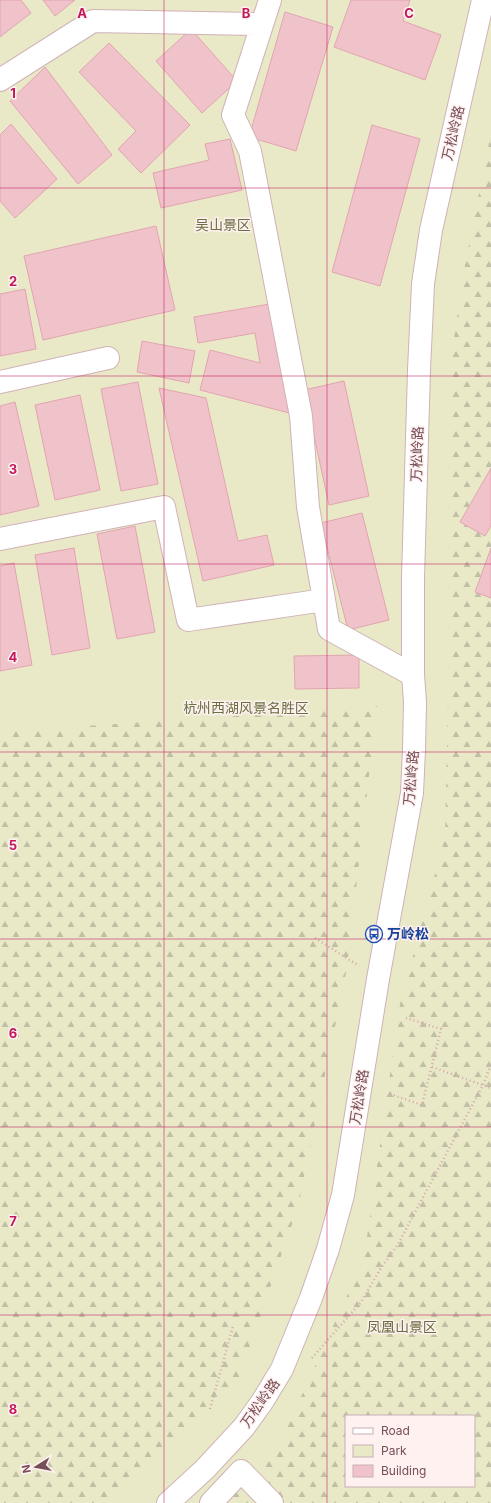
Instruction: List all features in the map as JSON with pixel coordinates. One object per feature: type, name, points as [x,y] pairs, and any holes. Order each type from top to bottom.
[{"type":"street","points":[[270,0],[233,115],[250,151],[301,416],[308,506],[329,629],[413,675]]},
{"type":"street","name":"万松岭路","points":[[168,1503],[187,1486],[244,1427],[262,1402],[282,1369],[311,1298],[328,1249],[343,1195],[378,979],[412,793],[415,702],[413,675],[413,578],[423,284],[431,230],[483,0]]},
{"type":"street","points":[[0,80],[93,21],[262,24]]},
{"type":"street","points":[[0,382],[108,358]]},
{"type":"street","points":[[0,539],[164,507],[188,620],[324,600]]},
{"type":"street","points":[[211,1503],[241,1471],[272,1503]]},
{"type":"street","points":[[187,1486],[198,1500],[204,1503]]},
{"type":"path","points":[[315,938],[378,979]]},
{"type":"path","points":[[390,1094],[422,1105],[441,1029],[406,1018]]},
{"type":"path","points":[[309,1361],[360,1302],[381,1268],[397,1246],[483,1085],[491,1065]]},
{"type":"path","points":[[432,1067],[491,1088]]},
{"type":"path","points":[[210,1409],[233,1326]]},
{"type":"green space","name":"吴山景区","points":[[0,0],[491,0],[491,1503],[0,1503]]},
{"type":"green space","name":"凤凰山景区","points":[[491,133],[491,1503],[224,1503],[276,1452],[364,1258],[400,1004],[445,837],[448,695],[448,438],[454,338],[465,265]]},
{"type":"green space","points":[[377,706],[347,968],[298,1207],[238,1381],[112,1503],[0,1503],[0,732]]},
{"type":"building","points":[[0,0],[21,0],[31,13],[0,37]]},
{"type":"building","points":[[43,0],[75,0],[55,16]]},
{"type":"building","points":[[351,0],[410,0],[403,21],[441,35],[425,80],[334,47]]},
{"type":"building","points":[[285,12],[333,27],[296,151],[249,137]]},
{"type":"building","points":[[191,29],[237,81],[202,113],[156,61]]},
{"type":"building","points":[[109,43],[190,125],[141,173],[118,149],[136,131],[79,72]]},
{"type":"building","points":[[45,67],[112,155],[78,184],[10,101]]},
{"type":"building","points":[[11,124],[57,179],[15,218],[0,201],[0,135]]},
{"type":"building","points":[[372,125],[420,139],[380,286],[332,272]]},
{"type":"building","points":[[230,139],[242,190],[161,208],[153,173],[209,160],[205,144]]},
{"type":"building","points":[[156,226],[175,310],[43,340],[24,256]]},
{"type":"building","points":[[25,289],[36,349],[0,356],[0,294]]},
{"type":"building","points":[[281,302],[301,416],[200,390],[210,350],[260,363],[255,333],[198,343],[194,317]]},
{"type":"building","points":[[142,341],[195,351],[189,383],[137,372]]},
{"type":"building","points":[[344,381],[369,496],[329,505],[304,390]]},
{"type":"building","points":[[138,382],[158,484],[121,491],[101,389]]},
{"type":"building","points":[[159,388],[206,398],[238,541],[267,535],[274,565],[203,581]]},
{"type":"building","points":[[80,395],[100,490],[55,500],[35,405]]},
{"type":"building","points":[[15,402],[39,506],[0,515],[0,406]]},
{"type":"building","points":[[491,468],[491,526],[485,536],[460,522]]},
{"type":"building","points":[[362,513],[389,620],[348,630],[321,523]]},
{"type":"building","points":[[135,526],[155,632],[117,639],[97,534]]},
{"type":"building","points":[[74,548],[90,648],[52,655],[35,555]]},
{"type":"building","points":[[491,548],[491,598],[475,592]]},
{"type":"building","points":[[14,563],[32,665],[0,671],[0,566]]},
{"type":"building","points":[[359,655],[359,688],[295,689],[294,656]]},
{"type":"place","name":"万岭松","points":[[374,934]]},
{"type":"park label","name":"杭州西湖风景名胜区","points":[[246,708]]}]
